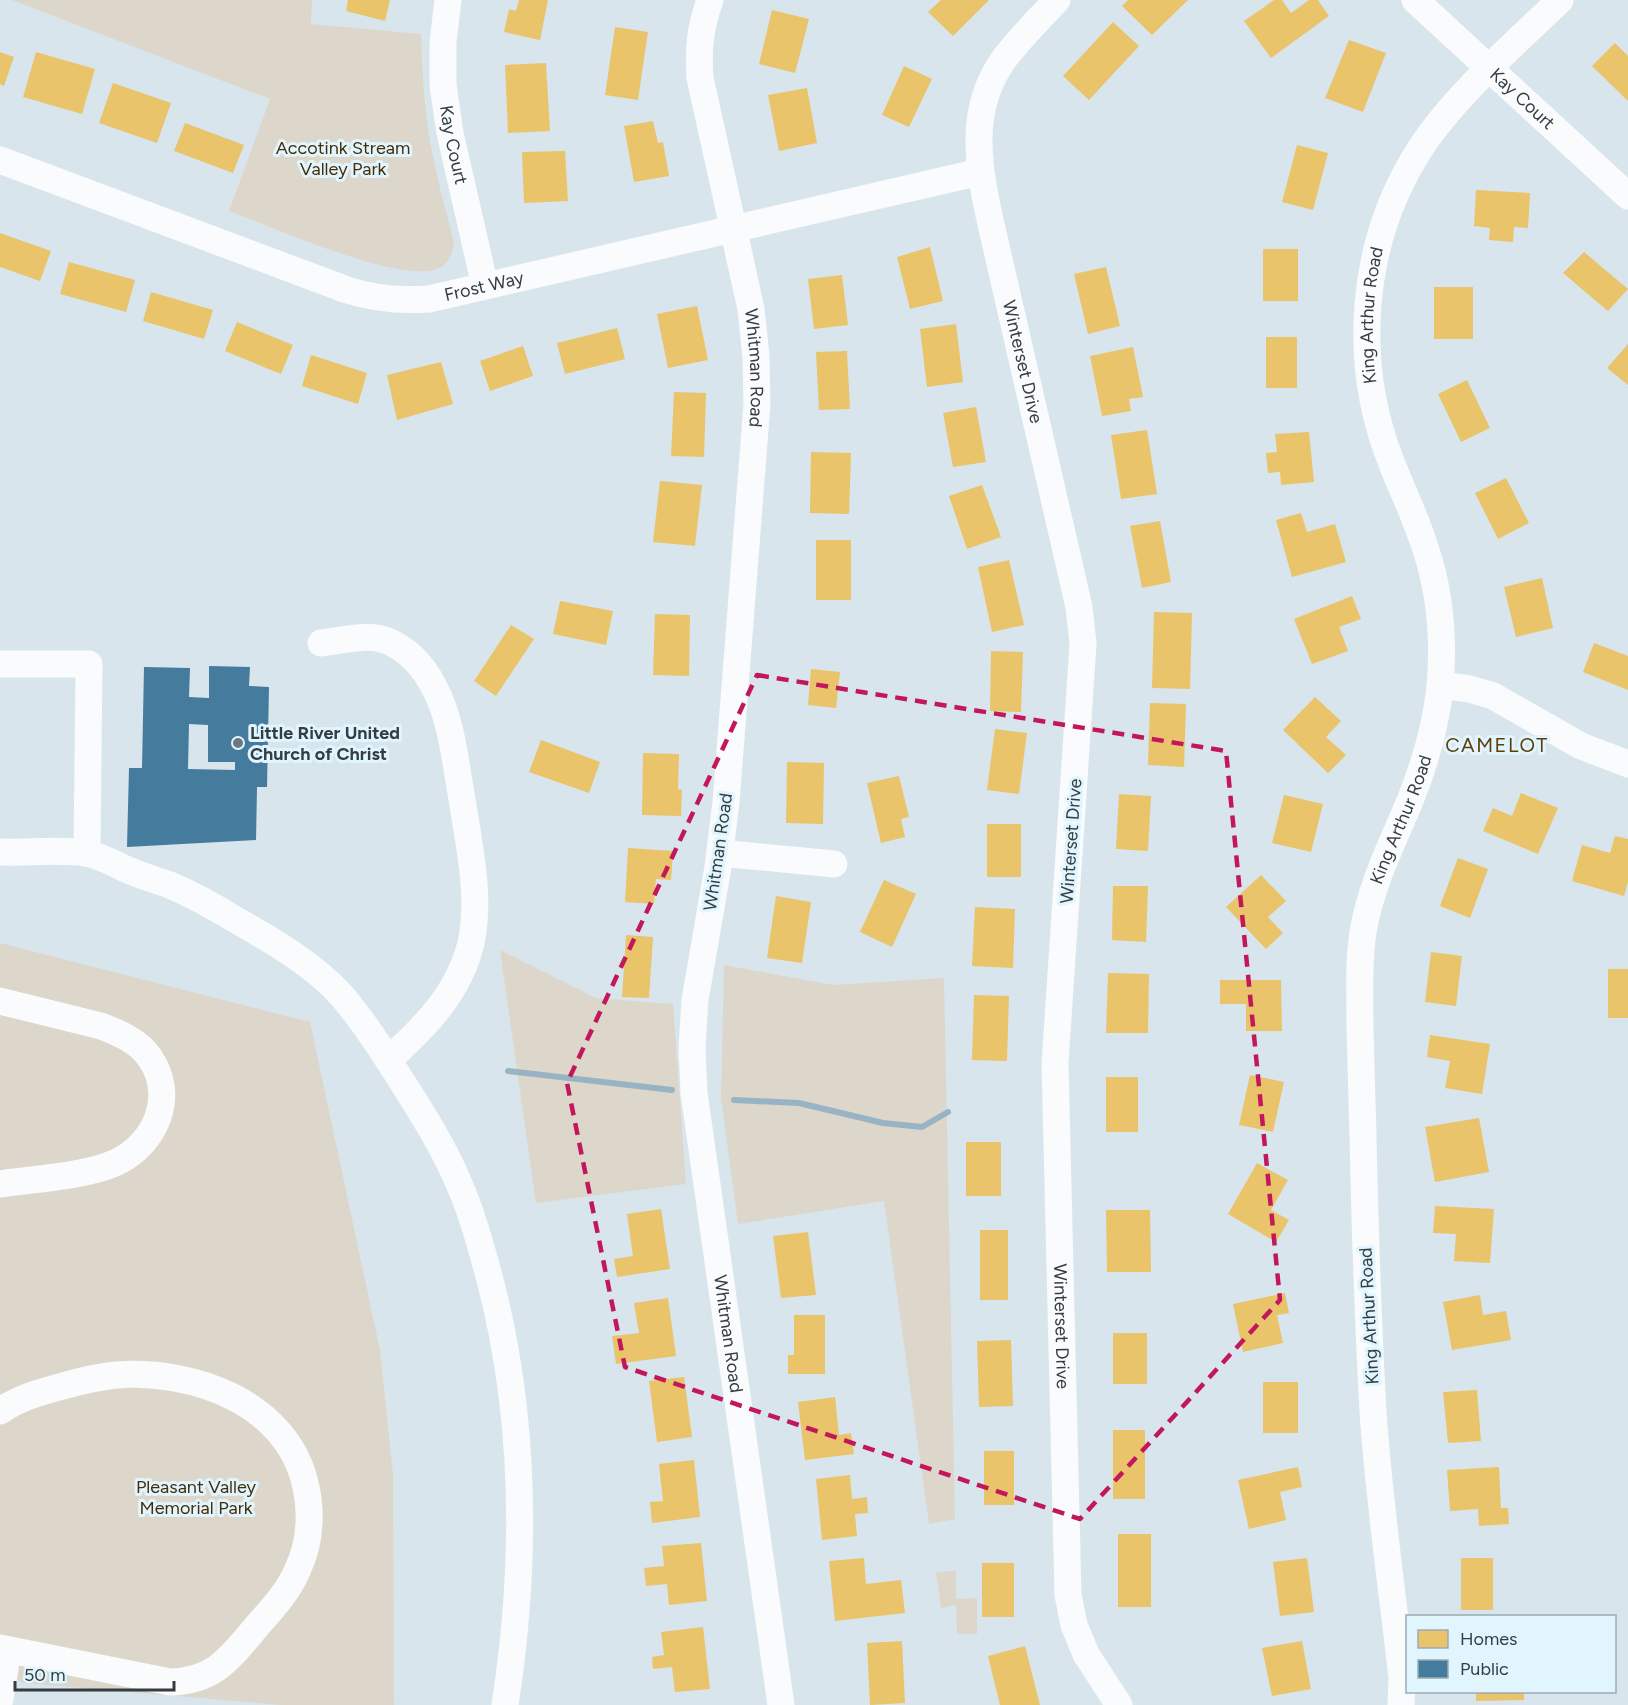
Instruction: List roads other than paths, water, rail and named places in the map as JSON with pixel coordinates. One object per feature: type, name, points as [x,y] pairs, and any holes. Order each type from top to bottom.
[{"type":"street","name":"Kay Court","points":[[448,0],[443,42],[445,94],[450,133],[485,286]]},
{"type":"street","name":"Whitman Road","points":[[710,0],[698,48],[700,78],[751,309],[756,357],[757,404],[720,853],[695,1000],[692,1047],[694,1093],[781,1705]]},
{"type":"street","name":"Winterset Drive","points":[[1057,0],[1008,54],[989,87],[981,114],[977,143],[980,172],[1079,607],[1083,644],[1055,1064],[1068,1595],[1074,1625],[1086,1654],[1119,1705]]},
{"type":"street","name":"Kay Court","points":[[1415,0],[1628,196]]},
{"type":"street","name":"King Arthur Road","points":[[1401,1705],[1402,1678],[1380,1490],[1374,1414],[1365,1228],[1359,977],[1364,931],[1374,887],[1423,768],[1434,727],[1442,647],[1439,606],[1427,550],[1380,431],[1370,387],[1367,359],[1367,306],[1374,261],[1385,222],[1401,182],[1420,148],[1444,116],[1560,0]]},
{"type":"street","name":"Frost Way","points":[[0,160],[370,297],[399,301],[429,299],[980,172]]},
{"type":"street","points":[[321,643],[363,637],[382,639],[411,655],[425,671],[434,687],[445,714],[453,745],[471,859],[475,917],[471,944],[459,977],[443,1005],[421,1031],[388,1060]]},
{"type":"street","points":[[0,664],[88,664],[87,853]]},
{"type":"street","points":[[1440,685],[1470,688],[1493,696],[1581,746],[1628,764]]},
{"type":"street","points":[[0,852],[87,853],[170,885],[279,945],[341,995],[388,1060],[426,1120],[457,1177],[476,1227],[497,1307],[510,1370],[517,1431],[520,1520],[511,1664],[505,1705]]},
{"type":"street","points":[[720,853],[834,864]]},
{"type":"street","points":[[0,1001],[115,1031],[138,1045],[150,1058],[158,1074],[162,1093],[160,1113],[152,1133],[140,1147],[118,1162],[95,1170],[0,1184]]},
{"type":"street","points":[[0,1411],[35,1393],[76,1382],[116,1375],[150,1375],[214,1389],[247,1404],[262,1414],[279,1431],[293,1452],[304,1476],[309,1503],[309,1531],[306,1549],[297,1573],[281,1598],[222,1666],[206,1676],[188,1681],[170,1682],[4,1649],[0,1699]]},
{"type":"street","name":"King Arthur Road","points":[[1402,1678],[1406,1692]]},
{"type":"waterway","points":[[508,1071],[672,1090]]},
{"type":"waterway","points":[[734,1100],[799,1103],[883,1123],[922,1127],[948,1112]]},
{"type":"place","name":"Little River United Church of Christ","points":[[238,743]]},
{"type":"district","name":"CAMELOT","points":[[1497,745]]},
{"type":"park label","name":"Accotink Stream Valley Park","points":[[343,158]]},
{"type":"park label","name":"Pleasant Valley Memorial Park","points":[[196,1497]]}]
